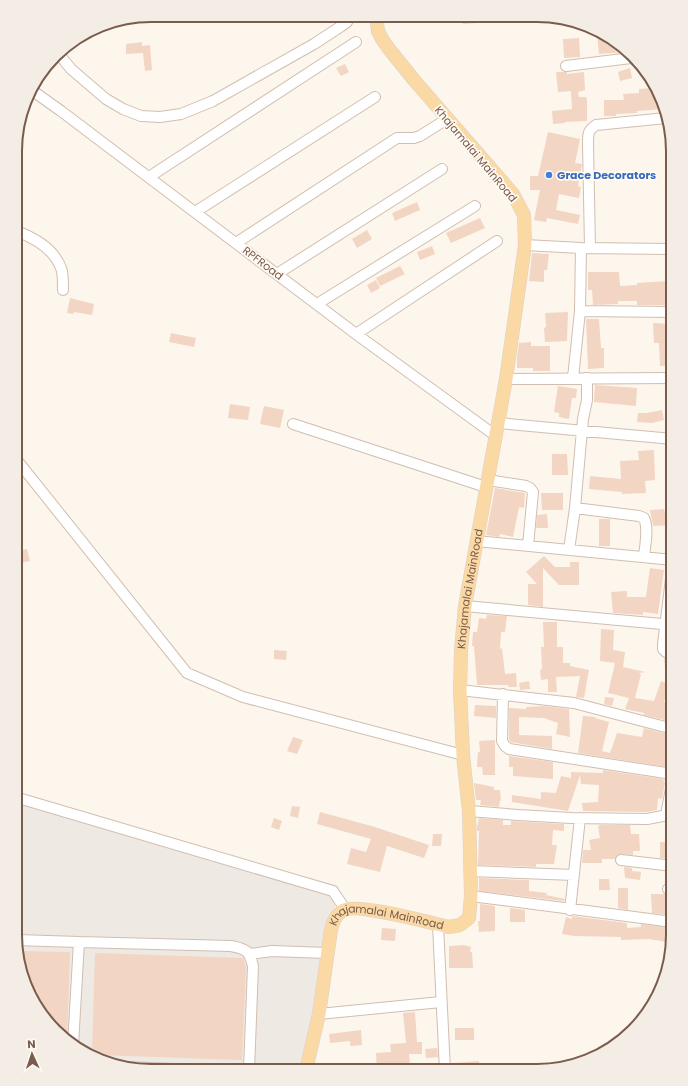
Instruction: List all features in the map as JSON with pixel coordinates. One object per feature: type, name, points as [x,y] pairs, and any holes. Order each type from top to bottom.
[{"type":"main road","name":"Khajamalai MainRoad","points":[[307,1064],[319,1014],[330,930],[335,917],[345,909],[367,909],[450,927],[460,925],[469,918],[471,896],[469,811],[463,755],[460,690],[461,650],[465,606],[506,379],[524,245],[524,215],[513,194],[414,80],[382,39],[378,30],[377,22]]},
{"type":"street","points":[[62,58],[71,69],[106,99],[123,109],[141,116],[160,117],[181,114],[213,101],[314,44],[347,22]]},
{"type":"street","points":[[149,177],[356,42]]},
{"type":"street","points":[[566,66],[626,59]]},
{"type":"street","name":"RPFRoad","points":[[36,93],[356,334],[496,436]]},
{"type":"street","points":[[195,212],[375,98]]},
{"type":"street","points":[[573,378],[585,248],[588,134],[590,128],[596,125],[662,118]]},
{"type":"street","points":[[236,243],[397,138],[414,138],[420,136],[447,119]]},
{"type":"street","points":[[277,274],[442,169]]},
{"type":"street","points":[[317,304],[475,206]]},
{"type":"street","points":[[22,234],[36,240],[49,250],[58,262],[62,272],[63,290]]},
{"type":"street","points":[[356,334],[497,242]]},
{"type":"street","points":[[524,245],[585,248],[666,249]]},
{"type":"street","points":[[580,311],[666,312]]},
{"type":"street","points":[[569,550],[575,508],[582,420],[587,400],[587,378]]},
{"type":"street","points":[[506,379],[666,378]]},
{"type":"street","points":[[498,423],[666,438]]},
{"type":"street","points":[[293,424],[487,483],[526,486],[530,488],[533,492],[528,546]]},
{"type":"street","points":[[22,467],[187,673],[243,697],[463,755]]},
{"type":"street","points":[[575,508],[639,516],[644,518],[646,522],[644,557]]},
{"type":"street","points":[[476,541],[666,560]]},
{"type":"street","points":[[465,606],[666,624]]},
{"type":"street","points":[[666,636],[663,649],[666,652]]},
{"type":"street","points":[[460,690],[574,703],[666,727]]},
{"type":"street","points":[[503,694],[502,741],[509,749],[666,773]]},
{"type":"street","points":[[22,799],[333,891],[345,909]]},
{"type":"street","points":[[469,811],[580,818],[647,819],[666,816]]},
{"type":"street","points":[[570,910],[580,818]]},
{"type":"street","points":[[621,860],[666,865]]},
{"type":"street","points":[[470,871],[574,875]]},
{"type":"street","points":[[471,896],[570,910],[666,921]]},
{"type":"street","points":[[438,925],[445,1064]]},
{"type":"street","points":[[22,940],[231,946],[243,948],[250,954],[253,966],[249,1064]]},
{"type":"street","points":[[73,1038],[79,942]]},
{"type":"street","points":[[250,954],[272,950],[327,953]]},
{"type":"street","points":[[319,1014],[441,1002]]},
{"type":"shaded area","points":[[22,800],[339,886],[303,1064],[151,1064],[117,1060],[86,1047],[60,1026],[39,1000],[26,969],[22,944]]},
{"type":"building","points":[[463,22],[491,22],[463,24]]},
{"type":"building","points":[[597,37],[620,52],[599,54]]},
{"type":"building","points":[[579,38],[580,57],[564,58],[563,39]]},
{"type":"building","points":[[142,42],[142,46],[150,45],[152,70],[145,71],[143,53],[126,54],[126,44]]},
{"type":"building","points":[[345,64],[349,72],[341,76],[336,68]]},
{"type":"building","points":[[630,68],[632,78],[620,81],[618,72]]},
{"type":"building","points":[[556,72],[567,72],[567,74],[584,72],[585,90],[578,92],[579,97],[586,97],[587,99],[587,121],[553,124],[552,111],[572,109],[571,91],[558,92]]},
{"type":"building","points":[[650,88],[659,109],[637,111],[637,113],[616,114],[616,116],[604,116],[604,100],[624,100],[623,94],[639,93],[639,89]]},
{"type":"building","points":[[548,132],[580,139],[575,163],[582,164],[578,186],[581,187],[579,198],[559,194],[556,210],[580,215],[578,224],[547,218],[546,222],[534,220],[540,190],[530,190],[530,176],[538,176]]},
{"type":"building","points":[[417,202],[420,210],[395,221],[392,213]]},
{"type":"building","points":[[480,218],[485,228],[451,243],[446,233]]},
{"type":"building","points":[[367,230],[372,239],[357,248],[352,239]]},
{"type":"building","points":[[432,246],[435,254],[420,260],[417,252]]},
{"type":"building","points":[[532,253],[549,254],[547,270],[544,270],[544,282],[529,281]]},
{"type":"building","points":[[400,266],[405,274],[380,286],[376,278]]},
{"type":"building","points":[[588,272],[619,272],[620,286],[666,281],[666,305],[637,305],[637,301],[618,301],[618,304],[593,305],[592,290],[588,290]]},
{"type":"building","points":[[376,280],[380,288],[371,293],[367,285]]},
{"type":"building","points":[[70,298],[94,304],[92,315],[74,312],[73,314],[67,313]]},
{"type":"building","points":[[568,312],[567,341],[545,342],[545,313]]},
{"type":"building","points":[[586,319],[599,319],[601,348],[604,348],[604,368],[588,369]]},
{"type":"building","points":[[653,323],[666,324],[666,366],[660,366],[659,343],[654,343]]},
{"type":"building","points":[[171,333],[196,338],[194,347],[169,342]]},
{"type":"building","points":[[531,342],[531,346],[550,346],[550,371],[533,371],[533,368],[517,368],[519,343]]},
{"type":"building","points":[[595,385],[637,388],[636,406],[594,402]]},
{"type":"building","points":[[558,386],[577,389],[576,398],[572,398],[569,419],[559,417],[559,413],[554,412]]},
{"type":"building","points":[[230,404],[250,407],[248,420],[228,418]]},
{"type":"building","points":[[264,406],[284,410],[280,428],[260,424]]},
{"type":"building","points":[[662,410],[664,420],[652,423],[637,422],[638,413]]},
{"type":"building","points":[[654,450],[655,480],[645,481],[646,493],[622,494],[622,492],[589,489],[590,476],[621,479],[620,461],[639,460],[638,451]]},
{"type":"building","points":[[552,454],[567,454],[568,475],[552,475]]},
{"type":"building","points":[[495,488],[525,493],[524,508],[519,507],[513,537],[500,534],[499,537],[486,535]]},
{"type":"building","points":[[541,493],[563,493],[563,510],[542,510]]},
{"type":"building","points":[[664,509],[666,513],[666,525],[653,526],[650,510]]},
{"type":"building","points":[[547,514],[548,528],[536,528],[537,515]]},
{"type":"building","points":[[599,519],[610,519],[610,546],[599,546]]},
{"type":"building","points":[[27,549],[30,561],[22,563],[22,550]]},
{"type":"building","points":[[544,556],[555,567],[570,567],[570,562],[579,562],[579,585],[559,585],[543,568],[543,607],[528,605],[528,584],[537,584],[526,572]]},
{"type":"building","points":[[650,568],[664,570],[658,614],[643,612],[643,615],[613,613],[611,592],[627,591],[627,597],[646,597]]},
{"type":"building","points":[[487,615],[507,616],[505,632],[501,632],[500,649],[502,648],[505,674],[516,673],[517,687],[509,687],[508,685],[477,685],[474,646],[472,646],[473,632],[477,632],[479,618],[486,619]]},
{"type":"building","points":[[543,622],[557,622],[557,647],[563,647],[563,663],[570,663],[570,666],[589,670],[584,698],[576,697],[580,676],[556,677],[557,692],[548,692],[548,679],[541,680],[541,647],[544,647]]},
{"type":"building","points":[[601,629],[614,630],[613,650],[625,652],[623,667],[645,672],[639,673],[641,674],[635,698],[654,701],[661,681],[666,683],[666,696],[664,702],[666,702],[666,720],[625,709],[629,698],[608,693],[615,663],[600,661]]},
{"type":"building","points":[[274,650],[287,651],[286,660],[274,659]]},
{"type":"building","points":[[664,658],[666,658],[665,669]]},
{"type":"building","points":[[529,681],[530,689],[520,690],[519,683]]},
{"type":"building","points":[[605,697],[614,698],[612,706],[604,704]]},
{"type":"building","points":[[475,705],[496,706],[496,718],[474,716]]},
{"type":"building","points":[[544,706],[569,709],[570,737],[556,734],[558,723],[544,718],[519,717],[519,735],[552,736],[552,749],[510,742],[509,708],[526,709],[526,707]]},
{"type":"building","points":[[583,716],[596,717],[595,718],[609,722],[602,751],[610,753],[617,733],[642,737],[644,728],[666,734],[666,767],[578,753]]},
{"type":"building","points":[[293,737],[303,740],[297,754],[287,751]]},
{"type":"building","points":[[495,740],[495,775],[483,775],[482,767],[477,767],[478,752],[480,752],[479,741]]},
{"type":"building","points":[[509,756],[553,762],[553,779],[513,776],[513,767],[509,767]]},
{"type":"building","points":[[603,770],[663,779],[665,783],[662,799],[658,798],[657,810],[646,812],[583,811],[582,803],[598,802],[599,785],[581,784],[580,775],[568,811],[512,802],[512,795],[541,799],[541,792],[556,793],[561,776],[571,778],[571,772],[603,773]]},
{"type":"building","points":[[474,783],[494,787],[494,790],[500,790],[501,801],[500,800],[499,807],[480,805],[481,800],[476,800]]},
{"type":"building","points":[[292,806],[300,807],[298,818],[290,816]]},
{"type":"building","points":[[320,812],[375,827],[429,845],[424,858],[387,846],[380,872],[347,864],[351,848],[366,852],[371,839],[317,824]]},
{"type":"building","points":[[274,818],[282,821],[279,830],[271,827]]},
{"type":"building","points":[[479,818],[503,820],[503,825],[511,825],[511,821],[564,824],[564,831],[553,830],[552,845],[557,845],[554,864],[536,864],[536,867],[478,865],[479,831],[477,831],[477,827]]},
{"type":"building","points":[[630,825],[631,834],[639,834],[640,851],[633,851],[633,855],[619,854],[615,859],[602,859],[602,863],[582,863],[583,850],[591,850],[589,840],[600,838],[598,826]]},
{"type":"building","points":[[433,834],[442,834],[441,846],[432,846]]},
{"type":"building","points":[[660,842],[666,842],[666,858],[660,858]]},
{"type":"building","points":[[624,867],[632,868],[632,871],[641,872],[640,880],[625,878]]},
{"type":"building","points":[[479,878],[529,880],[529,891],[547,893],[546,895],[565,899],[564,901],[479,891]]},
{"type":"building","points":[[599,879],[609,879],[610,890],[599,890]]},
{"type":"building","points":[[618,888],[628,888],[628,910],[618,908]]},
{"type":"building","points":[[651,894],[666,894],[666,914],[652,913]]},
{"type":"building","points":[[480,904],[495,906],[495,931],[479,932],[478,921],[480,921]]},
{"type":"building","points":[[510,908],[525,910],[525,922],[510,922]]},
{"type":"building","points":[[572,916],[627,923],[627,928],[641,927],[641,924],[666,927],[666,942],[649,939],[621,940],[621,937],[574,936],[562,934],[566,917],[572,919]]},
{"type":"building","points":[[382,928],[396,929],[395,941],[381,940]]},
{"type":"building","points":[[464,945],[471,947],[470,952],[472,952],[473,968],[449,968],[449,946]]},
{"type":"building","points":[[23,951],[70,952],[67,1033],[49,1014],[39,1000],[26,969]]},
{"type":"building","points":[[95,953],[243,958],[246,967],[242,1060],[105,1055],[92,1050]]},
{"type":"building","points":[[415,1012],[417,1042],[422,1042],[422,1054],[409,1054],[410,1064],[377,1064],[376,1053],[391,1052],[390,1044],[406,1043],[403,1013]]},
{"type":"building","points":[[455,1028],[474,1028],[474,1040],[455,1040]]},
{"type":"building","points":[[361,1030],[362,1045],[350,1046],[350,1041],[330,1043],[329,1034]]},
{"type":"building","points":[[437,1048],[438,1057],[426,1058],[425,1049]]},
{"type":"building","points":[[479,1061],[479,1064],[454,1064]]},
{"type":"place","name":"Grace Decorators","points":[[549,175]]}]
